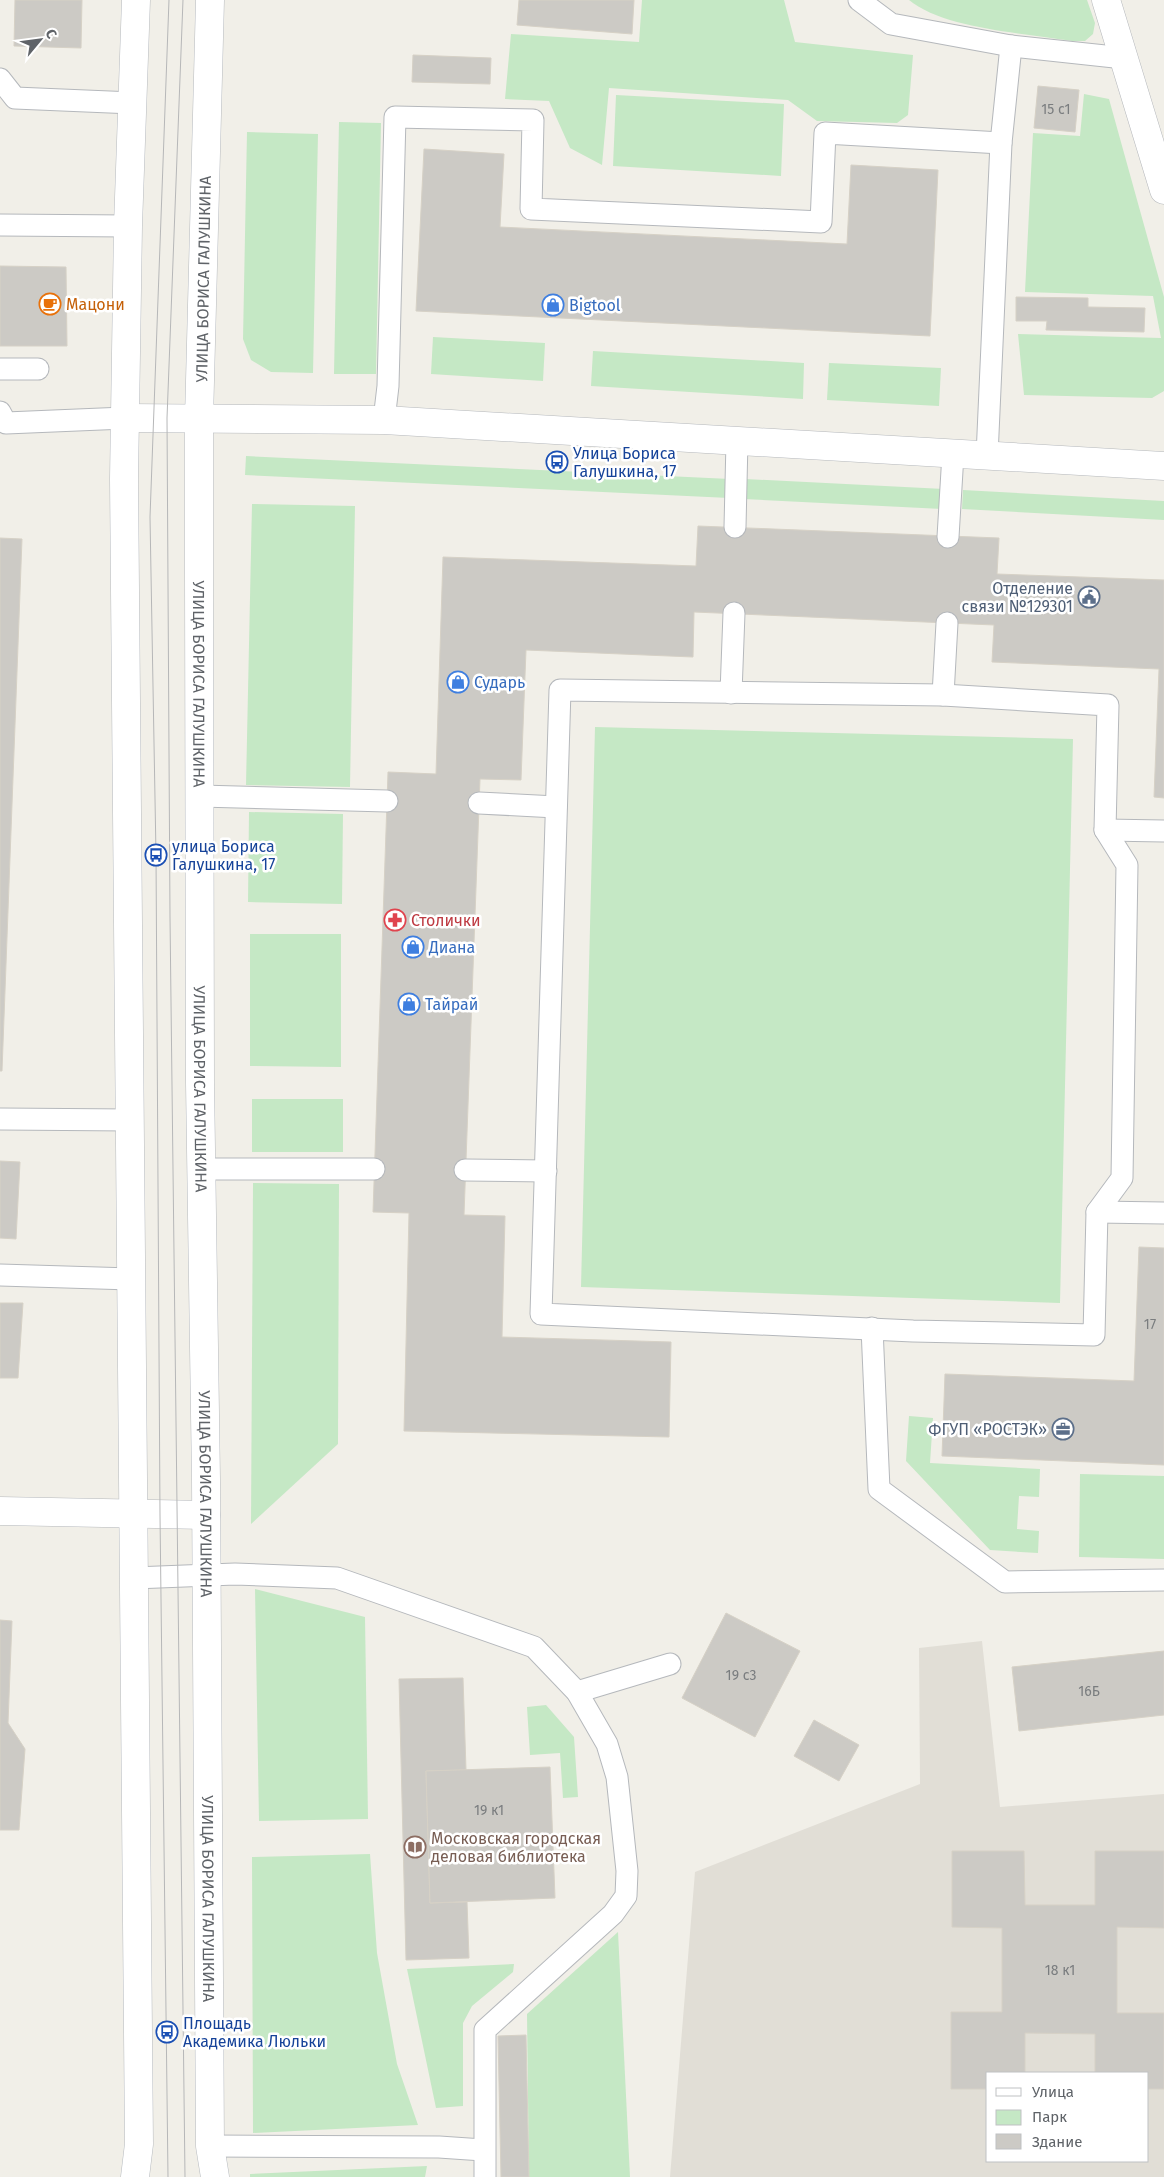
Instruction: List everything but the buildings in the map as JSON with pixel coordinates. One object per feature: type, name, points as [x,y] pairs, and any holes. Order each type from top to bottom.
[{"type":"main road","points":[[134,2177],[139,2144],[125,418],[128,226],[136,0]]},
{"type":"main road","name":"УЛИЦА БОРИСА ГАЛУШКИНА","points":[[210,0],[199,418],[200,796],[210,2146],[216,2177]]},
{"type":"main road","points":[[1106,0],[1164,190]]},
{"type":"main road","points":[[125,418],[384,420],[1164,466]]},
{"type":"main road","points":[[0,1511],[206,1515]]},
{"type":"lane","points":[[859,0],[891,24],[1011,46],[1124,58]]},
{"type":"lane","points":[[987,456],[1001,143],[1011,46]]},
{"type":"lane","points":[[0,79],[15,98],[133,103]]},
{"type":"lane","points":[[384,420],[388,386],[395,117],[533,120],[531,209],[811,222],[821,222],[825,132],[1001,143]]},
{"type":"lane","points":[[0,225],[128,226]]},
{"type":"lane","points":[[0,369],[38,369]]},
{"type":"lane","points":[[2,419],[125,418]]},
{"type":"lane","points":[[734,527],[737,440]]},
{"type":"lane","points":[[948,536],[952,454]]},
{"type":"lane","points":[[731,692],[734,613]]},
{"type":"lane","points":[[943,694],[947,623]]},
{"type":"lane","points":[[560,690],[943,694],[1108,705],[1105,830],[1127,865],[1122,1178],[1097,1212],[1094,1336],[913,1332],[872,1328],[541,1314],[560,690]]},
{"type":"lane","points":[[200,796],[387,801]]},
{"type":"lane","points":[[479,803],[556,807]]},
{"type":"lane","points":[[1105,830],[1164,831]]},
{"type":"lane","points":[[0,1119],[130,1120]]},
{"type":"lane","points":[[202,1169],[374,1169]]},
{"type":"lane","points":[[465,1170],[546,1171]]},
{"type":"lane","points":[[1097,1212],[1164,1213]]},
{"type":"lane","points":[[0,1275],[131,1279]]},
{"type":"lane","points":[[872,1328],[879,1489],[1005,1582],[1164,1580]]},
{"type":"lane","points":[[134,1578],[206,1575],[337,1578],[534,1647],[577,1692],[607,1744],[617,1777],[627,1871],[626,1896],[613,1914],[485,2030],[483,2150],[485,2177]]},
{"type":"lane","points":[[577,1692],[670,1664]]},
{"type":"lane","points":[[210,2146],[439,2147],[483,2150]]},
{"type":"shaded area","points":[[982,1641],[1000,1807],[1164,1794],[1164,2177],[670,2177],[695,1872],[920,1784],[919,1648]]},
{"type":"green space","points":[[642,0],[784,0],[795,42],[913,55],[908,115],[897,123],[817,121],[788,100],[609,88],[602,165],[570,148],[549,101],[505,99],[511,34],[639,42]]},
{"type":"green space","points":[[909,0],[1087,0],[1095,23],[1093,34],[1085,41],[1072,41],[964,24],[924,10]]},
{"type":"green space","points":[[1084,94],[1109,99],[1164,297],[1164,391],[1152,398],[1024,395],[1018,334],[1161,338],[1153,296],[1025,292],[1033,133],[1080,136]]},
{"type":"green space","points":[[616,95],[784,104],[781,176],[613,166]]},
{"type":"green space","points":[[339,122],[381,123],[376,374],[334,374]]},
{"type":"green space","points":[[247,132],[318,134],[313,373],[271,372],[251,360],[243,339]]},
{"type":"green space","points":[[433,337],[545,343],[543,381],[431,374]]},
{"type":"green space","points":[[593,351],[804,363],[803,399],[591,386]]},
{"type":"green space","points":[[829,363],[941,368],[939,406],[827,400]]},
{"type":"green space","points":[[246,456],[730,479],[729,498],[245,475]]},
{"type":"green space","points":[[745,479],[944,489],[942,509],[744,499]]},
{"type":"green space","points":[[963,490],[1164,501],[1164,520],[962,509]]},
{"type":"green space","points":[[252,504],[355,506],[350,787],[246,785]]},
{"type":"green space","points":[[595,727],[1073,739],[1060,1303],[581,1287]]},
{"type":"green space","points":[[249,812],[343,814],[342,904],[248,902]]},
{"type":"green space","points":[[250,934],[341,934],[341,1067],[250,1066]]},
{"type":"green space","points":[[252,1099],[343,1099],[343,1152],[252,1152]]},
{"type":"green space","points":[[253,1183],[339,1184],[338,1444],[251,1524]]},
{"type":"green space","points":[[909,1416],[933,1418],[930,1463],[1040,1469],[1039,1497],[1019,1496],[1017,1529],[1039,1531],[1038,1553],[990,1550],[906,1461]]},
{"type":"green space","points":[[1080,1474],[1164,1476],[1164,1559],[1079,1557]]},
{"type":"green space","points":[[255,1589],[365,1617],[368,1819],[259,1821]]},
{"type":"green space","points":[[546,1705],[574,1737],[578,1797],[563,1798],[560,1753],[530,1755],[527,1707]]},
{"type":"green space","points":[[370,1854],[377,1953],[397,2064],[418,2125],[253,2133],[252,1857]]},
{"type":"green space","points":[[618,1932],[630,2177],[529,2177],[527,2014]]},
{"type":"green space","points":[[514,1964],[513,1972],[472,2006],[463,2023],[463,2106],[436,2108],[407,1969]]},
{"type":"green space","points":[[427,2166],[425,2177],[250,2177],[250,2174]]},
{"type":"tram line","points":[[168,2177],[160,1515],[156,855],[150,517],[169,0]]},
{"type":"tram line","points":[[183,0],[167,418],[170,917],[185,2177]]},
{"type":"place","name":"Мацони","points":[[50,304]]},
{"type":"place","name":"Bigtool","points":[[553,305]]},
{"type":"place","name":"Улица Бориса Галушкина, 17","points":[[557,462]]},
{"type":"place","name":"Отделение связи №129301","points":[[1089,597]]},
{"type":"place","name":"Сударь","points":[[458,682]]},
{"type":"place","name":"улица Бориса Галушкина, 17","points":[[156,855]]},
{"type":"place","name":"Столички","points":[[395,920]]},
{"type":"place","name":"Диана","points":[[413,947]]},
{"type":"place","name":"Тайрай","points":[[409,1004]]},
{"type":"place","name":"ФГУП «РОСТЭК»","points":[[1063,1429]]},
{"type":"place","name":"Московская городская деловая библиотека","points":[[415,1847]]},
{"type":"place","name":"Площадь Академика Люльки","points":[[167,2032]]}]
